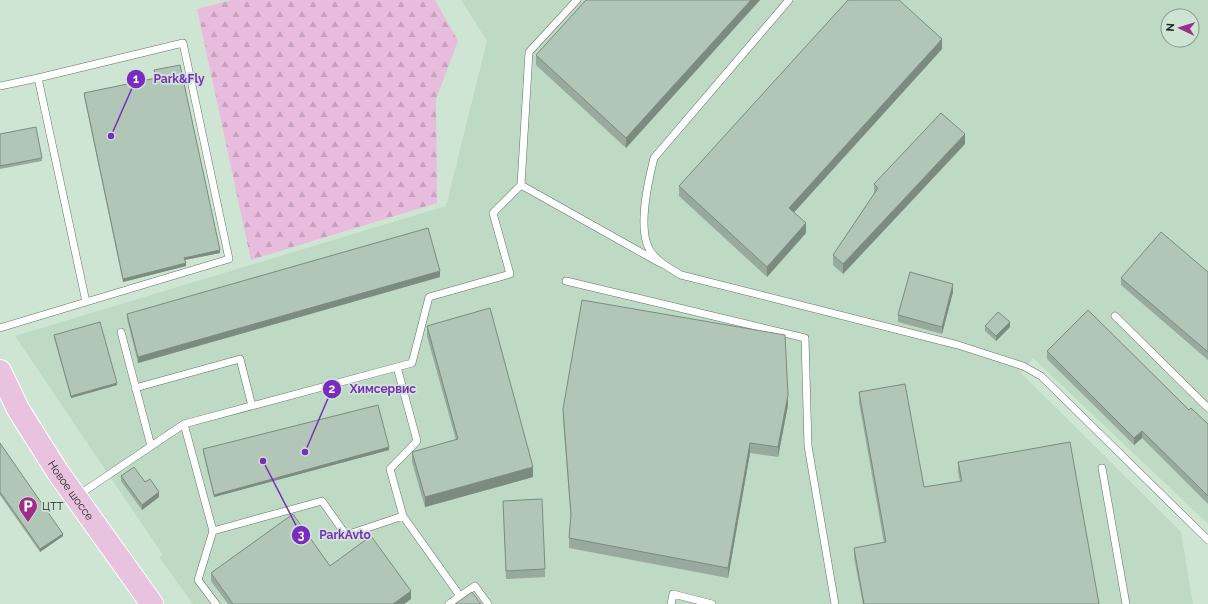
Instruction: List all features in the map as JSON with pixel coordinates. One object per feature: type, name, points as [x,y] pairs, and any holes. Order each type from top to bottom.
[{"type":"main road","name":"Новое шоссе","points":[[0,371],[18,409],[75,497],[152,604]]},
{"type":"lane","points":[[75,497],[184,424],[412,363],[429,297],[510,274],[493,213],[521,185],[529,52],[576,0]]},
{"type":"lane","points":[[663,265],[648,246],[644,233],[647,187],[654,158],[789,0]]},
{"type":"lane","points":[[0,86],[183,43],[229,260],[0,328]]},
{"type":"lane","points":[[38,78],[86,302]]},
{"type":"lane","points":[[521,185],[632,249],[681,275],[958,346],[1023,366],[1042,376],[1208,540]]},
{"type":"lane","points":[[566,281],[805,338],[808,446],[835,604]]},
{"type":"lane","points":[[1115,316],[1208,408]]},
{"type":"lane","points":[[121,332],[151,446]]},
{"type":"lane","points":[[135,388],[240,359],[252,406]]},
{"type":"lane","points":[[396,367],[417,441],[390,469],[403,516],[460,596]]},
{"type":"lane","points":[[184,424],[213,531],[198,580],[216,604]]},
{"type":"lane","points":[[1102,468],[1126,604]]},
{"type":"lane","points":[[213,531],[322,501],[346,535],[403,516]]},
{"type":"lane","points":[[449,604],[475,586],[488,604]]},
{"type":"lane","points":[[671,604],[673,594],[712,604]]},
{"type":"shaded area","points":[[461,0],[1208,0],[1208,524],[1033,358],[1021,373],[1181,532],[1193,604],[193,604],[159,557],[163,555],[15,336],[446,206],[487,41]]},
{"type":"green space","points":[[231,0],[435,0],[458,41],[436,99],[437,203],[251,260],[197,9]]},
{"type":"building","points":[[586,0],[751,0],[626,138],[536,55]]},
{"type":"building","points":[[848,0],[899,0],[942,39],[789,208],[806,223],[767,267],[679,186]]},
{"type":"building","points":[[180,65],[220,250],[184,258],[186,263],[123,279],[84,93],[156,78],[154,70]]},
{"type":"building","points":[[941,113],[965,134],[843,264],[833,255],[878,188],[874,184]]},
{"type":"building","points":[[36,127],[42,158],[0,166],[0,134]]},
{"type":"building","points":[[428,228],[440,271],[138,357],[127,314]]},
{"type":"building","points":[[1161,232],[1208,272],[1208,352],[1121,278]]},
{"type":"building","points":[[910,272],[953,284],[942,327],[898,315]]},
{"type":"building","points":[[582,300],[785,335],[788,395],[778,447],[750,443],[728,568],[569,538],[571,515],[563,409]]},
{"type":"building","points":[[490,308],[533,467],[425,497],[412,452],[458,439],[427,326]]},
{"type":"building","points":[[1088,310],[1189,410],[1191,408],[1208,424],[1208,496],[1142,431],[1134,438],[1047,351]]},
{"type":"building","points":[[998,312],[1010,322],[996,336],[985,326]]},
{"type":"building","points":[[100,322],[117,383],[71,396],[54,335]]},
{"type":"building","points":[[905,384],[924,487],[962,481],[958,462],[1070,442],[1099,604],[864,604],[854,548],[886,542],[859,392]]},
{"type":"building","points":[[378,405],[389,447],[214,495],[203,449]]},
{"type":"building","points":[[0,443],[63,534],[40,549],[0,492]]},
{"type":"building","points":[[134,467],[145,482],[150,479],[159,492],[142,505],[121,476]]},
{"type":"building","points":[[542,499],[545,569],[506,571],[503,501]]},
{"type":"building","points":[[293,514],[330,566],[371,536],[411,591],[393,604],[233,604],[211,573]]},
{"type":"building","points":[[472,592],[481,604],[455,604]]},
{"type":"place","name":"Park&Fly","points":[[111,136]]},
{"type":"place","name":"Химсервис","points":[[305,452]]},
{"type":"place","name":"ParkAvto","points":[[263,461]]},
{"type":"place","name":"ЦТТ","points":[[28,523]]}]
